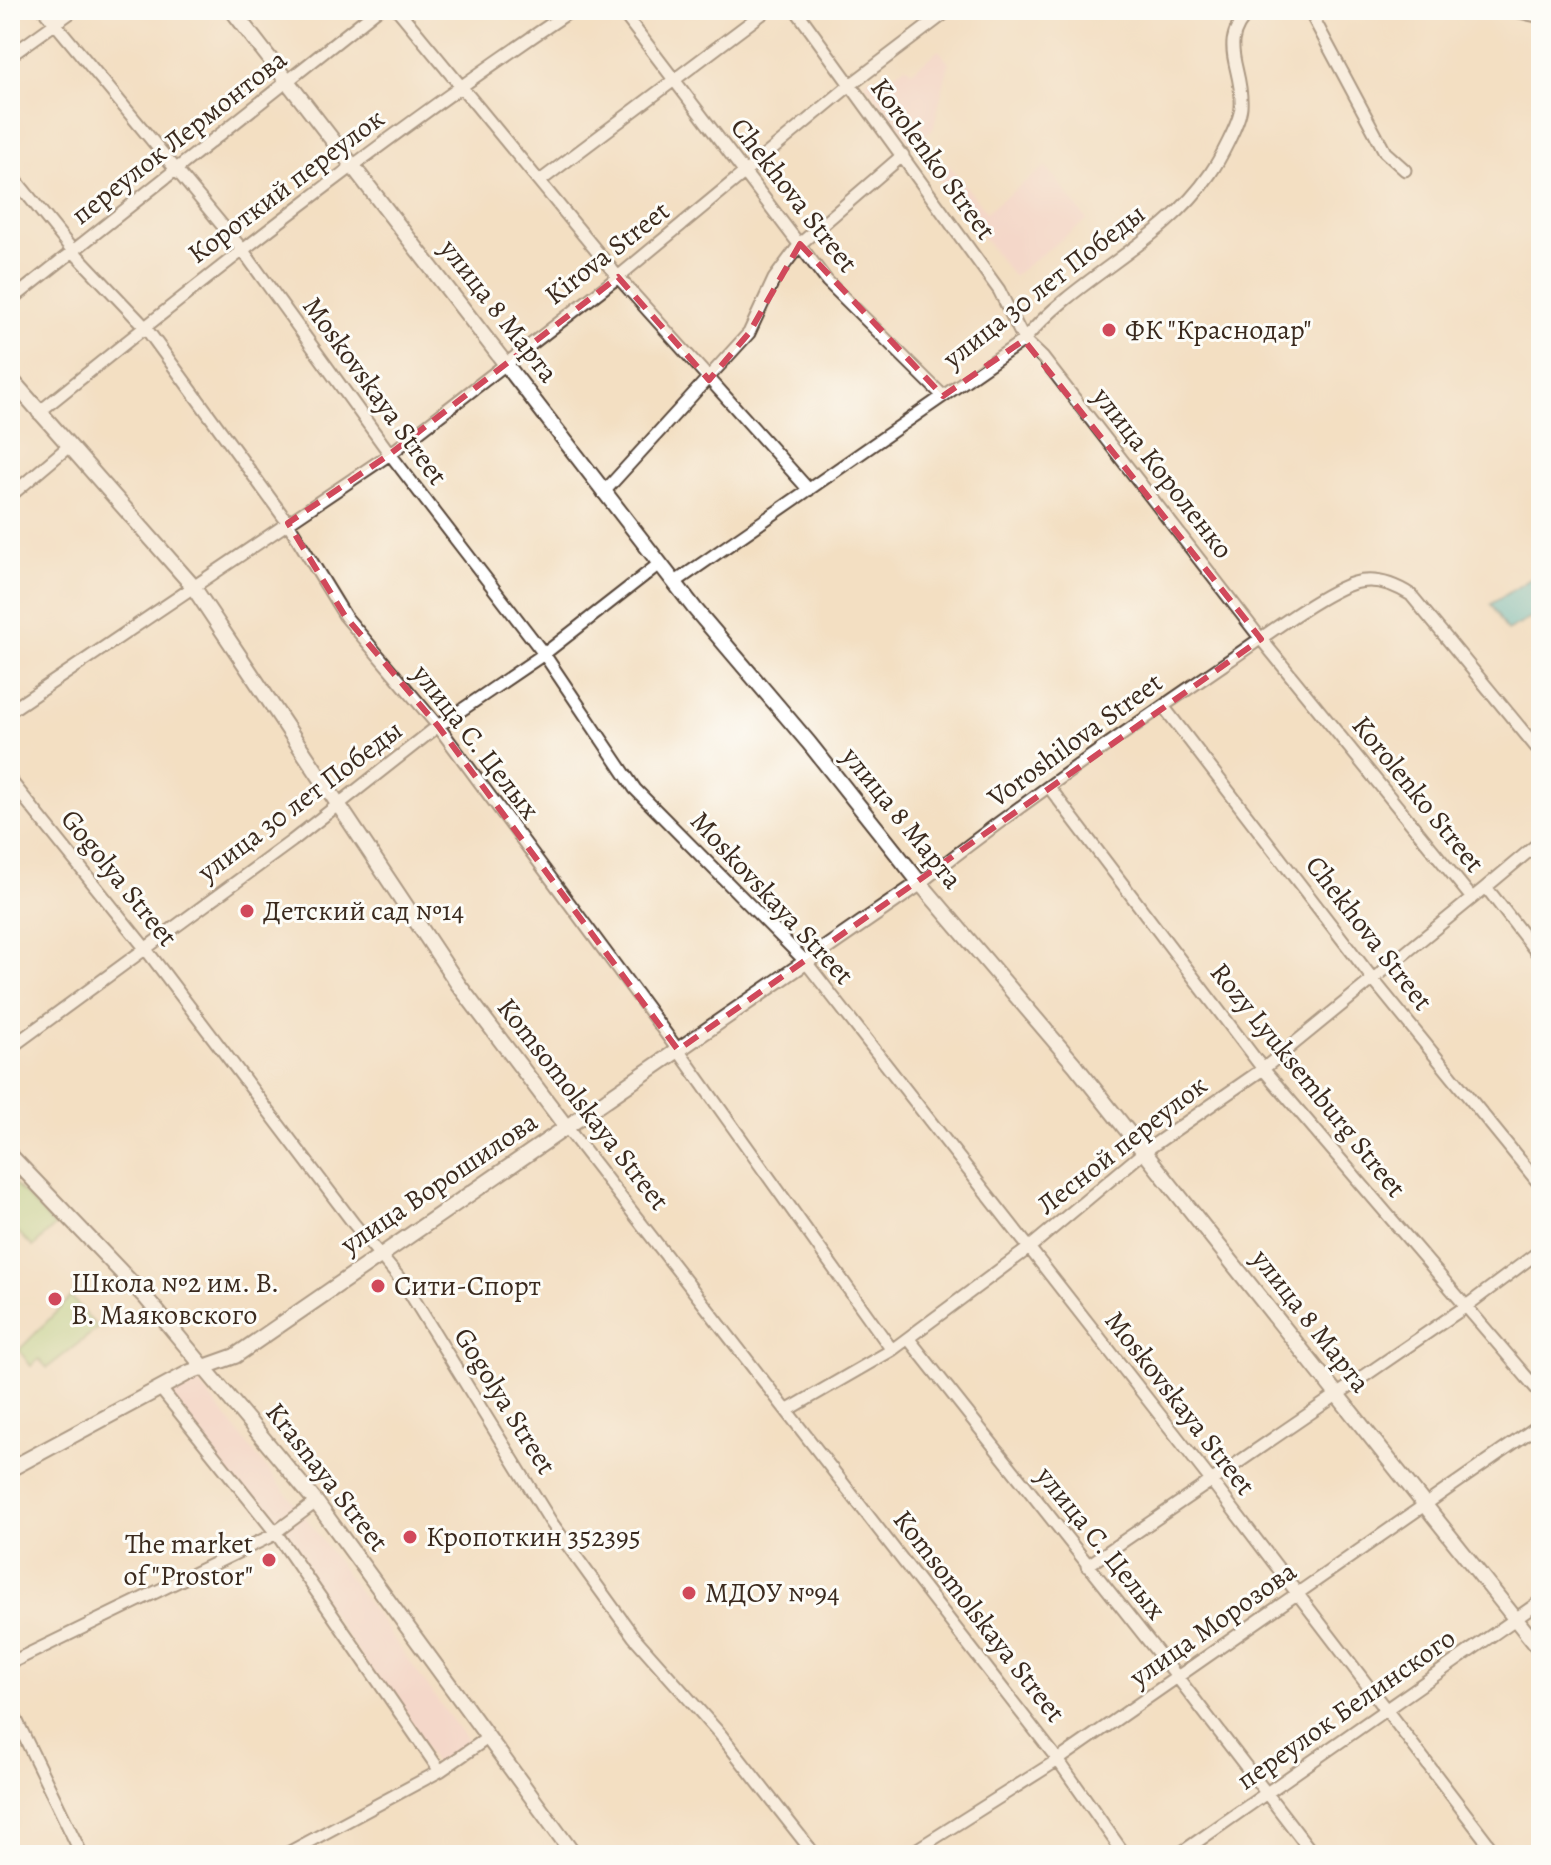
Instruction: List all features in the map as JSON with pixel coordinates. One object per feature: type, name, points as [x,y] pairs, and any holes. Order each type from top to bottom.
[{"type":"main road","name":"улица 8 Марта","points":[[232,10],[506,361],[674,583],[1145,1151],[1541,1651]]},
{"type":"main road","name":"Komsomolskaya Street","points":[[10,378],[192,585],[337,807],[498,1040],[567,1128]]},
{"type":"main road","name":"улица Ворошилова","points":[[10,1469],[160,1388],[205,1366],[235,1356],[920,883]]},
{"type":"main road","name":"Krasnaya Street","points":[[10,1155],[146,1298],[316,1502],[572,1854]]},
{"type":"street","name":"Moskovskaya Street","points":[[44,10],[241,248],[390,454],[544,654],[635,789],[805,961],[1213,1483],[1497,1855]]},
{"type":"street","points":[[10,56],[74,10]]},
{"type":"street","name":"переулок Лермонтова","points":[[10,301],[377,10]]},
{"type":"street","points":[[398,10],[618,277],[809,490]]},
{"type":"street","name":"Короткий переулок","points":[[38,413],[241,248],[351,164],[460,85],[572,10]]},
{"type":"street","name":"Chekhova Street","points":[[621,10],[827,281],[943,396]]},
{"type":"street","points":[[540,181],[767,10]]},
{"type":"street","name":"Korolenko Street","points":[[796,10],[999,290],[1024,340]]},
{"type":"street","name":"Kirova Street","points":[[10,711],[192,585],[390,454],[618,277],[849,86],[949,10]]},
{"type":"street","name":"улица 30 лет Победы","points":[[674,583],[1024,340],[1045,318],[1183,208],[1212,172],[1241,108],[1231,43],[1240,20],[1251,10]]},
{"type":"street","points":[[1309,10],[1385,152],[1405,170]]},
{"type":"street","points":[[1511,10],[1541,17]]},
{"type":"street","points":[[603,493],[749,333],[774,279],[800,244],[903,155]]},
{"type":"street","name":"улица С. Целых","points":[[10,173],[73,251],[145,327],[288,523],[345,616],[438,726],[678,1050],[892,1350]]},
{"type":"street","name":"улица Короленко","points":[[1024,340],[1043,358],[1261,639]]},
{"type":"street","points":[[10,496],[68,447]]},
{"type":"street","name":"улица 30 лет Победы","points":[[10,1048],[337,807],[438,726],[544,654],[659,564]]},
{"type":"street","name":"Voroshilova Street","points":[[920,883],[1163,706],[1261,639],[1355,583],[1376,581],[1396,586],[1423,608],[1541,753]]},
{"type":"street","name":"Korolenko Street","points":[[1261,639],[1471,897],[1486,887],[1541,958]]},
{"type":"street","name":"Chekhova Street","points":[[1163,706],[1375,982],[1541,1186]]},
{"type":"street","name":"Gogolya Street","points":[[10,780],[145,948],[405,1285],[551,1522],[634,1637],[720,1734],[815,1855]]},
{"type":"street","name":"Rozy Lyuksemburg Street","points":[[1049,787],[1263,1069],[1541,1394]]},
{"type":"street","points":[[1486,887],[1541,841]]},
{"type":"street","name":"Лесной переулок","points":[[788,1410],[892,1350],[1029,1248],[1145,1151],[1263,1069],[1375,982],[1471,897]]},
{"type":"street","name":"Komsomolskaya Street","points":[[567,1128],[1058,1760],[1125,1855]]},
{"type":"street","points":[[1087,1566],[1213,1483],[1465,1307],[1541,1250]]},
{"type":"street","name":"улица С. Целых","points":[[908,1338],[1314,1855]]},
{"type":"street","points":[[160,1388],[276,1533],[440,1771]]},
{"type":"street","name":"улица Морозова","points":[[908,1855],[1058,1760],[1541,1424]]},
{"type":"street","points":[[10,1663],[276,1533],[316,1502]]},
{"type":"street","name":"переулок Белинского","points":[[1178,1855],[1268,1795],[1541,1601]]},
{"type":"street","points":[[10,1707],[82,1855]]},
{"type":"street","points":[[284,1855],[440,1771],[489,1737]]},
{"type":"highlighted area","points":[[800,244],[943,396],[1024,340],[1261,639],[678,1050],[438,726],[345,616],[288,523],[390,454],[618,277],[709,380],[749,333]]},
{"type":"shaded area","points":[[939,50],[949,63],[933,129],[912,145],[864,82],[873,75],[880,84],[905,66],[912,71]]},
{"type":"shaded area","points":[[949,165],[986,212],[1046,166],[1087,220],[1013,276],[936,176]]},
{"type":"shaded area","points":[[190,1372],[303,1514],[473,1749],[440,1771],[276,1533],[160,1388]]},
{"type":"green space","points":[[10,1179],[55,1226],[33,1247],[10,1224]]},
{"type":"green space","points":[[71,1297],[98,1328],[47,1368],[39,1359],[31,1366],[19,1350]]},
{"type":"water","points":[[1541,572],[1541,613],[1507,631],[1491,604]]},
{"type":"place","name":"ФК \"Краснодар\"","points":[[1109,330]]},
{"type":"place","name":"Детский сад №14","points":[[247,911]]},
{"type":"place","name":"Сити-Спорт","points":[[378,1286]]},
{"type":"place","name":"Школа №2 им. В. В. Маяковского","points":[[55,1299]]},
{"type":"place","name":"Кропоткин 352395","points":[[410,1537]]},
{"type":"place","name":"The market of \"Prostor\"","points":[[269,1560]]},
{"type":"place","name":"МДОУ №94","points":[[689,1593]]}]
